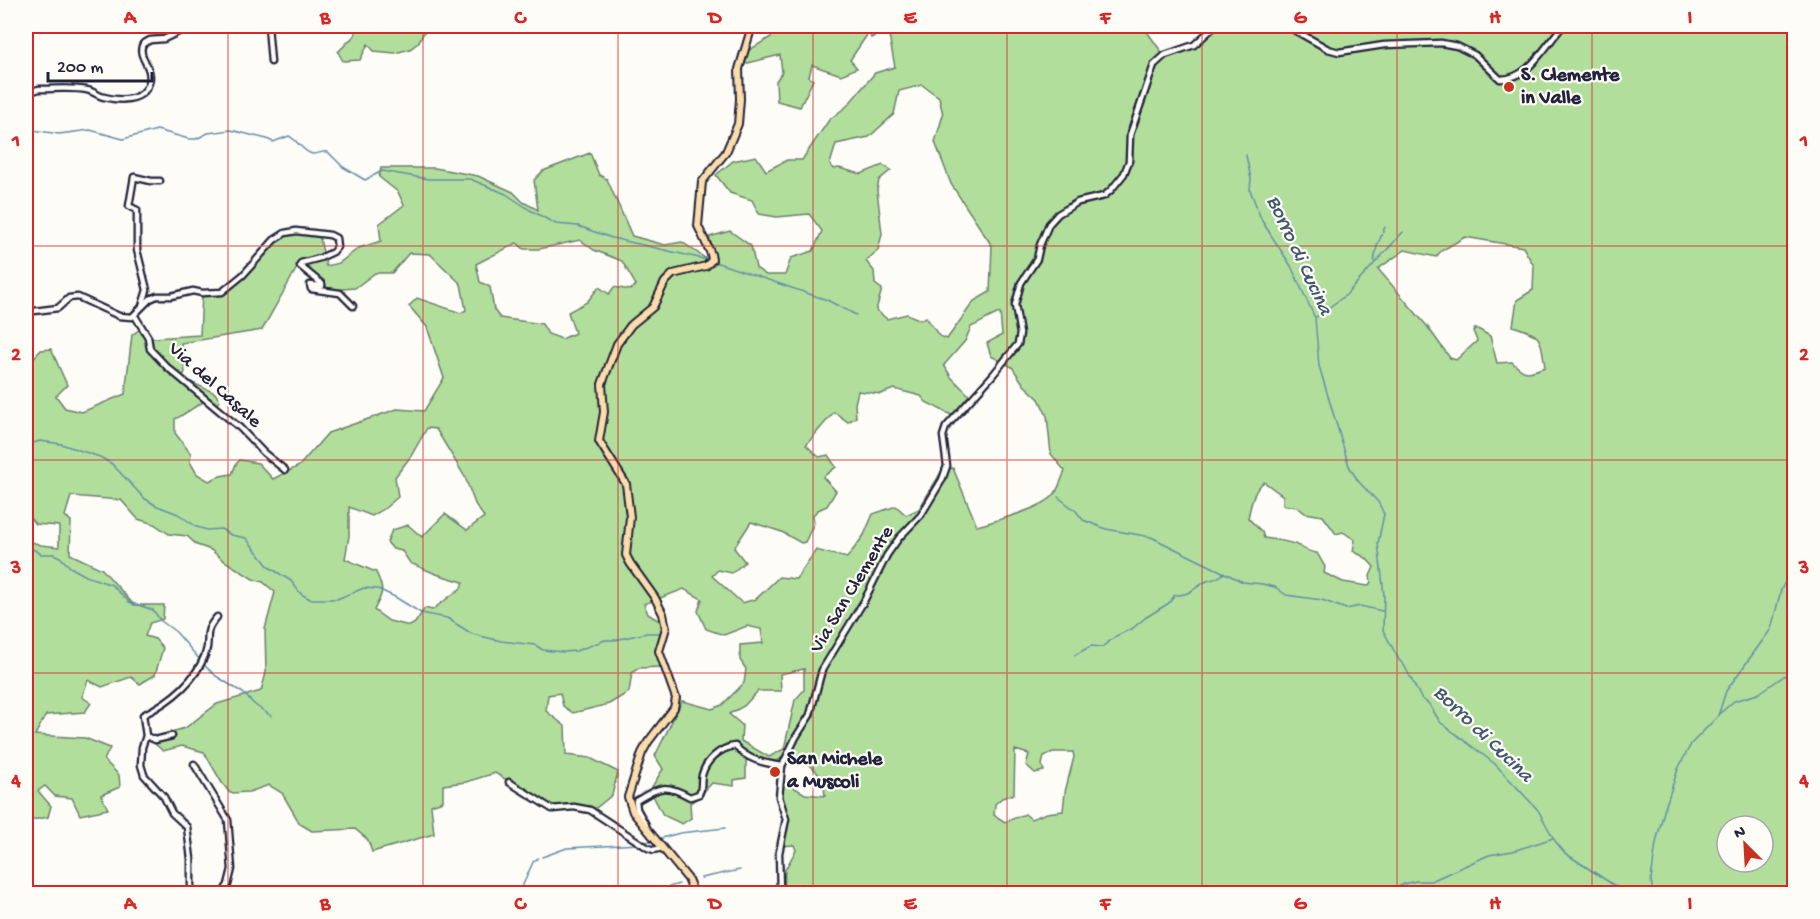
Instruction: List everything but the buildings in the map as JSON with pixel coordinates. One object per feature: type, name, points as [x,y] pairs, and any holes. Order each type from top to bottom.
[{"type":"main road","points":[[694,894],[691,883],[631,810],[628,800],[644,748],[674,708],[676,699],[659,651],[666,628],[662,611],[625,552],[630,516],[626,484],[599,441],[604,412],[602,384],[617,344],[631,325],[654,307],[669,278],[677,272],[706,266],[712,260],[698,226],[702,182],[726,152],[738,124],[739,69],[752,26]]},
{"type":"street","points":[[26,96],[39,89],[87,90],[108,98],[126,100],[135,98],[142,93],[149,81],[150,70],[141,53],[143,44],[150,40],[164,39],[191,26]]},
{"type":"street","points":[[268,26],[271,62]]},
{"type":"street","name":"Via San Clemente","points":[[780,894],[779,853],[786,819],[779,797],[782,766],[796,737],[810,716],[822,670],[864,602],[887,555],[899,538],[921,515],[942,480],[947,466],[943,441],[946,427],[1018,344],[1020,334],[1015,305],[1021,283],[1037,260],[1040,245],[1049,224],[1058,214],[1071,206],[1082,200],[1104,196],[1118,183],[1130,161],[1130,135],[1154,65],[1165,56],[1194,45],[1215,26]]},
{"type":"street","points":[[1287,26],[1328,49],[1339,52],[1370,46],[1441,44],[1457,46],[1475,55],[1500,79],[1509,79],[1529,67],[1563,26]]},
{"type":"street","points":[[141,308],[147,290],[137,250],[137,210],[129,206],[134,177],[160,181]]},
{"type":"street","points":[[26,312],[57,308],[74,297],[126,318],[135,316],[150,299],[157,296],[171,296],[194,291],[222,292],[243,275],[274,240],[285,233],[296,231],[330,235],[336,238],[337,247],[333,252],[299,265],[322,284],[322,286],[310,285],[311,289],[340,293],[353,306]]},
{"type":"street","name":"Via del Casale","points":[[135,316],[148,337],[150,349],[167,367],[240,428],[264,453],[285,470]]},
{"type":"street","points":[[191,894],[191,859],[187,826],[172,813],[164,797],[144,775],[141,765],[146,736],[143,715],[179,692],[190,681],[207,647],[206,635],[209,626],[218,617]]},
{"type":"street","points":[[146,736],[155,740],[172,736]]},
{"type":"street","points":[[654,838],[637,809],[636,801],[661,788],[670,788],[690,797],[699,794],[703,784],[701,777],[703,772],[714,755],[720,751],[735,746],[754,760],[782,766]]},
{"type":"street","points":[[194,764],[228,820],[232,869],[228,885],[222,894]]},
{"type":"street","points":[[509,782],[554,810],[574,807],[590,810],[641,844],[654,850],[662,848]]},
{"type":"green space","points":[[358,26],[419,26],[425,31],[418,43],[410,49],[395,53],[374,51],[368,44],[360,60],[343,61],[338,52],[355,35]]},
{"type":"green space","points":[[774,26],[1143,26],[1163,54],[1187,46],[1211,26],[1794,26],[1792,51],[1794,52],[1794,893],[784,893],[785,870],[796,850],[794,845],[782,846],[788,820],[783,781],[805,794],[825,796],[822,781],[810,765],[791,753],[777,761],[753,758],[746,761],[746,778],[734,780],[734,786],[712,783],[690,803],[691,818],[682,824],[663,815],[650,790],[663,769],[655,756],[682,701],[712,709],[722,705],[744,683],[746,669],[740,660],[740,645],[763,643],[761,629],[747,626],[724,635],[706,629],[698,611],[702,599],[684,589],[644,604],[648,614],[661,622],[662,629],[657,650],[661,667],[639,668],[632,673],[629,692],[609,704],[573,713],[563,706],[560,693],[548,695],[546,711],[565,726],[566,755],[590,758],[618,772],[612,795],[596,808],[566,804],[551,806],[495,773],[466,782],[443,785],[443,801],[431,805],[434,834],[372,852],[368,840],[355,829],[312,831],[300,824],[282,793],[269,785],[249,792],[230,793],[204,752],[182,746],[163,751],[154,743],[153,737],[185,728],[217,704],[261,691],[266,673],[265,629],[275,592],[211,550],[197,545],[187,536],[169,534],[154,524],[138,519],[121,500],[71,496],[65,516],[71,521],[70,554],[102,569],[134,605],[164,605],[163,619],[150,623],[145,636],[155,639],[163,648],[155,675],[140,684],[131,677],[102,687],[88,680],[82,697],[91,703],[85,712],[46,715],[35,735],[85,738],[110,748],[104,760],[119,775],[120,787],[101,795],[108,809],[80,815],[72,798],[55,796],[45,786],[38,791],[51,806],[48,817],[26,821],[26,540],[59,547],[59,526],[35,524],[26,517],[26,366],[41,350],[51,349],[67,385],[56,396],[65,408],[82,412],[125,394],[132,335],[143,327],[153,338],[200,335],[202,293],[222,291],[243,275],[274,240],[296,231],[319,234],[326,266],[339,263],[359,248],[381,241],[379,224],[404,205],[398,192],[379,177],[381,168],[435,168],[478,176],[513,192],[523,202],[538,210],[534,180],[543,171],[590,153],[599,175],[607,179],[632,236],[665,245],[682,242],[705,258],[716,258],[709,237],[730,231],[751,246],[756,268],[766,275],[785,275],[791,258],[813,251],[822,231],[809,214],[777,217],[759,214],[752,200],[730,193],[716,175],[733,161],[756,156],[766,171],[787,160],[802,160],[829,120],[847,106],[875,73],[895,67],[888,30],[871,38],[869,32],[850,60],[857,68],[841,75],[812,65],[809,77],[813,80],[800,107],[777,101],[776,81],[782,72],[780,55],[744,64],[746,52],[771,37]],"holes":[[[922,85],[939,97],[943,115],[935,142],[951,184],[992,246],[990,292],[974,301],[947,339],[939,336],[926,317],[921,320],[907,314],[887,319],[876,310],[882,289],[875,284],[874,271],[866,261],[878,250],[882,234],[877,190],[879,180],[891,170],[883,165],[861,174],[839,168],[833,169],[830,164],[836,144],[869,137],[894,114],[899,91]],[[1465,237],[1523,247],[1534,266],[1533,290],[1517,300],[1513,326],[1535,335],[1541,343],[1545,367],[1527,372],[1512,362],[1497,363],[1490,336],[1476,328],[1473,331],[1477,341],[1456,360],[1450,358],[1427,326],[1378,269],[1405,250],[1436,257],[1441,251]],[[580,240],[594,250],[622,261],[636,285],[630,290],[614,287],[609,294],[599,287],[587,302],[568,312],[575,333],[562,339],[548,334],[542,324],[500,318],[494,310],[490,287],[480,282],[476,264],[517,243],[524,249],[539,249]],[[409,253],[430,254],[461,284],[466,310],[461,313],[417,298],[409,306],[427,327],[444,378],[424,411],[397,409],[328,433],[299,466],[273,479],[258,463],[240,460],[232,474],[209,481],[197,474],[190,462],[191,454],[175,433],[175,419],[206,401],[214,406],[220,401],[215,393],[182,378],[185,372],[181,343],[262,330],[298,266],[307,268],[330,290],[355,288],[375,273],[392,273]],[[1000,313],[1002,335],[987,343],[991,356],[1012,367],[1024,385],[1039,399],[1047,416],[1051,454],[1065,471],[1052,497],[1027,511],[977,526],[953,468],[943,469],[919,509],[906,515],[896,506],[873,514],[864,535],[847,558],[816,550],[796,579],[779,577],[756,599],[742,603],[712,576],[718,570],[732,573],[745,562],[734,548],[751,522],[782,532],[801,543],[805,542],[814,523],[813,515],[827,506],[836,491],[823,477],[836,467],[828,455],[819,457],[806,445],[834,412],[848,422],[856,417],[855,404],[858,391],[881,394],[894,389],[921,396],[926,402],[953,416],[969,395],[951,377],[944,365],[965,341],[971,327]],[[427,428],[436,429],[465,477],[475,504],[484,517],[467,530],[445,514],[422,537],[408,525],[392,530],[387,542],[393,549],[402,551],[410,563],[463,582],[461,588],[432,610],[425,608],[415,623],[410,626],[389,621],[374,610],[382,592],[376,572],[345,559],[349,536],[349,507],[372,516],[384,509],[398,497],[395,477],[411,456]],[[1264,482],[1283,496],[1283,505],[1297,507],[1305,513],[1323,516],[1336,534],[1343,532],[1355,540],[1353,551],[1366,558],[1374,567],[1368,586],[1343,582],[1324,573],[1325,567],[1317,553],[1291,543],[1264,538],[1262,532],[1248,518],[1253,498]],[[804,669],[804,690],[795,700],[784,749],[769,757],[741,741],[742,725],[729,714],[744,706],[758,691],[781,691],[780,674]],[[1015,750],[1029,754],[1026,765],[1035,773],[1044,771],[1042,765],[1044,756],[1053,752],[1073,752],[1074,757],[1065,792],[1063,811],[1047,813],[1031,819],[1025,814],[1005,822],[994,815],[995,804],[1002,798],[1014,794]]]},
{"type":"waterway","points":[[26,129],[59,134],[90,130],[123,139],[157,130],[189,139],[196,139],[208,133],[231,130],[273,142],[289,136],[310,153],[328,152],[343,167],[365,180],[382,171],[428,179],[470,179],[506,194],[556,224],[578,226],[612,238],[708,260]]},
{"type":"waterway","name":"Borro di Cucina","points":[[1246,155],[1251,179],[1250,190],[1262,221],[1291,266],[1315,318],[1319,366],[1349,466],[1358,481],[1378,502],[1384,514],[1378,543],[1384,595],[1383,630],[1421,698],[1429,704],[1440,722],[1495,764],[1538,810],[1555,841],[1565,853],[1618,888],[1633,894]]},
{"type":"waterway","points":[[1374,262],[1377,246],[1385,227]]},
{"type":"waterway","points":[[1316,317],[1346,295],[1403,232]]},
{"type":"waterway","points":[[715,262],[827,300],[856,315]]},
{"type":"waterway","points":[[26,445],[40,441],[61,444],[100,457],[112,464],[144,498],[155,505],[178,514],[197,527],[207,530],[221,529],[231,535],[246,538],[269,567],[291,581],[301,594],[310,599],[337,599],[364,588],[378,589],[421,613],[447,618],[472,634],[501,641],[535,645],[543,650],[563,652],[576,651],[605,640],[661,633]]},
{"type":"waterway","points":[[1058,497],[1076,511],[1083,520],[1106,529],[1151,537],[1243,582],[1275,587],[1286,595],[1322,600],[1346,609],[1360,606],[1382,611]]},
{"type":"waterway","points":[[26,545],[41,554],[53,554],[60,557],[70,567],[86,576],[112,585],[129,602],[153,610],[200,660]]},
{"type":"waterway","points":[[1653,894],[1651,880],[1656,843],[1678,769],[1691,744],[1718,716],[1726,691],[1771,629],[1781,590],[1794,563]]},
{"type":"waterway","points":[[1075,655],[1091,646],[1102,647],[1169,603],[1175,595],[1189,593],[1224,573]]},
{"type":"waterway","points":[[203,664],[271,716]]},
{"type":"waterway","points":[[1718,715],[1734,701],[1758,694],[1784,676],[1794,672]]},
{"type":"waterway","points":[[658,839],[680,833],[725,828]]},
{"type":"waterway","points":[[1385,894],[1404,884],[1431,881],[1489,855],[1513,851],[1553,838]]},
{"type":"waterway","points":[[643,843],[653,840]]},
{"type":"waterway","points":[[542,857],[567,848],[639,844]]},
{"type":"waterway","points":[[519,894],[533,862],[538,858]]},
{"type":"waterway","points":[[701,878],[740,870]]},
{"type":"waterway","points":[[646,894],[679,884]]},
{"type":"place","name":"S. Clemente in Valle","points":[[1509,87]]},
{"type":"place","name":"San Michele a Muscoli","points":[[775,772]]}]
